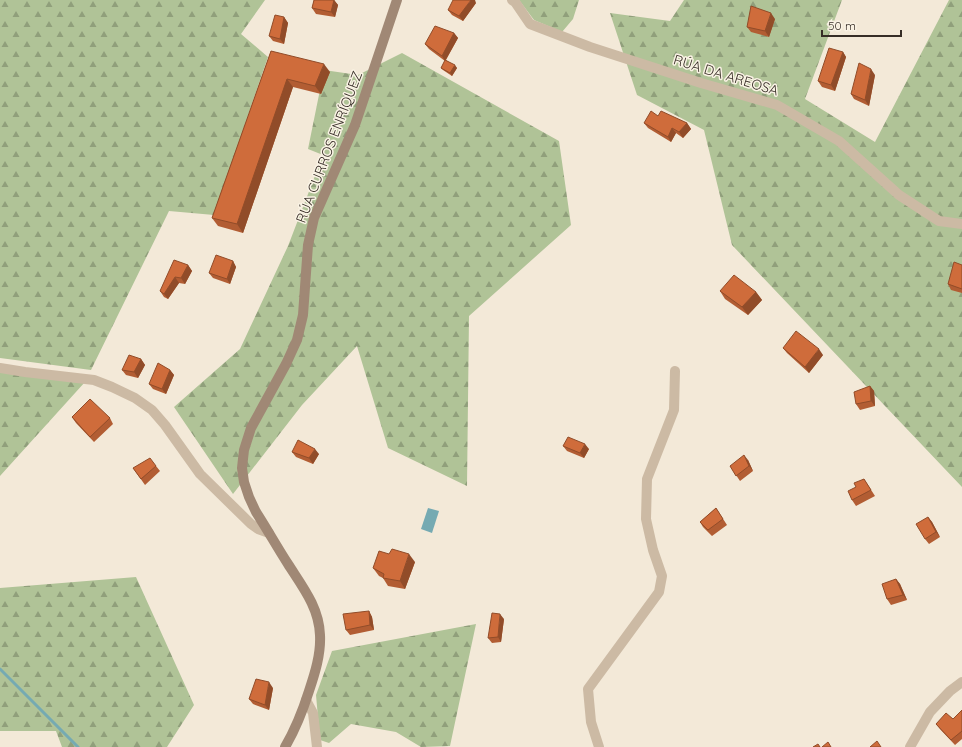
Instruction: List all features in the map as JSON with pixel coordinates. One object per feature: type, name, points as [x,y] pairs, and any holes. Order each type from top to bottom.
[{"type":"street","name":"RÚA CURROS ENRÍQUEZ","points":[[285,747],[290,739],[306,700],[320,655],[318,618],[311,600],[268,533],[248,497],[242,468],[244,450],[251,428],[286,364],[297,340],[303,315],[308,245],[314,218],[355,125],[397,0]]},
{"type":"street","name":"RÚA DA AREOSA","points":[[512,0],[530,24],[590,47],[701,83],[778,105],[839,141],[899,194],[939,221],[962,224]]},
{"type":"street","points":[[0,368],[94,380],[135,398],[152,410],[165,425],[200,474],[251,524],[268,533]]},
{"type":"street","points":[[599,747],[591,722],[588,689],[659,592],[662,576],[646,519],[647,479],[674,410],[675,371]]},
{"type":"street","points":[[910,747],[930,712],[950,691],[962,682]]},
{"type":"street","points":[[306,700],[313,713],[317,747]]},
{"type":"green space","points":[[0,0],[265,0],[241,34],[268,57],[214,215],[169,211],[91,370],[0,358]]},
{"type":"green space","points":[[519,0],[579,0],[573,19],[562,32],[534,20]]},
{"type":"green space","points":[[684,0],[842,0],[805,99],[875,142],[949,0],[962,0],[962,487],[732,245],[704,130],[637,95],[610,13],[670,21]]},
{"type":"green space","points":[[402,53],[559,141],[571,225],[469,316],[467,486],[388,448],[357,346],[302,405],[233,494],[174,407],[240,349],[288,246],[323,155],[308,149],[324,70],[358,75]]},
{"type":"green space","points":[[0,371],[85,382],[0,476]]},
{"type":"green space","points":[[136,577],[194,705],[167,747],[62,747],[56,731],[0,731],[0,588]]},
{"type":"green space","points":[[476,624],[450,746],[421,747],[396,732],[351,724],[329,743],[320,740],[316,695],[332,651]]},
{"type":"water","points":[[428,508],[439,511],[432,533],[421,529]]},
{"type":"building","points":[[314,0],[334,0],[331,12],[312,8]]},
{"type":"building","points":[[453,0],[471,0],[459,16],[448,10]]},
{"type":"building","points":[[751,6],[771,13],[765,31],[747,27]]},
{"type":"building","points":[[275,15],[284,17],[280,39],[269,36]]},
{"type":"building","points":[[435,26],[454,33],[442,56],[425,44]]},
{"type":"building","points":[[829,48],[843,52],[831,85],[818,81]]},
{"type":"building","points":[[271,51],[324,64],[315,86],[287,79],[237,224],[212,218]]},
{"type":"building","points":[[445,60],[455,65],[450,73],[441,68]]},
{"type":"building","points":[[859,63],[871,69],[865,100],[851,94]]},
{"type":"building","points":[[651,111],[658,116],[661,111],[687,123],[679,132],[672,128],[668,137],[644,123]]},
{"type":"building","points":[[216,255],[233,261],[227,279],[209,273]]},
{"type":"building","points":[[174,260],[188,265],[181,278],[175,277],[164,294],[160,291]]},
{"type":"building","points":[[954,262],[962,265],[962,289],[948,284]]},
{"type":"building","points":[[734,275],[756,292],[742,307],[720,291]]},
{"type":"building","points":[[796,331],[819,349],[805,367],[783,348]]},
{"type":"building","points":[[129,355],[141,359],[134,372],[122,370]]},
{"type":"building","points":[[158,363],[170,370],[162,389],[149,384]]},
{"type":"building","points":[[870,386],[871,401],[856,404],[854,392]]},
{"type":"building","points":[[90,399],[110,418],[90,437],[72,417]]},
{"type":"building","points":[[568,437],[585,444],[580,453],[563,446]]},
{"type":"building","points":[[298,440],[315,449],[309,458],[292,452]]},
{"type":"building","points":[[744,455],[749,466],[736,476],[730,466]]},
{"type":"building","points":[[150,458],[156,466],[141,479],[133,468]]},
{"type":"building","points":[[864,479],[871,490],[852,500],[848,491],[856,487],[854,483]]},
{"type":"building","points":[[716,508],[723,519],[708,530],[700,522]]},
{"type":"building","points":[[928,517],[936,532],[925,539],[916,524]]},
{"type":"building","points":[[392,549],[409,554],[400,581],[383,578],[384,574],[373,568],[379,551],[389,554]]},
{"type":"building","points":[[896,579],[903,595],[887,599],[882,584]]},
{"type":"building","points":[[369,611],[370,625],[346,630],[343,614]]},
{"type":"building","points":[[492,613],[500,614],[498,637],[488,638]]},
{"type":"building","points":[[256,679],[269,682],[265,705],[249,699]]},
{"type":"building","points":[[962,710],[962,731],[951,740],[936,724],[946,713],[953,719]]},
{"type":"building","points":[[877,741],[881,747],[870,747]]},
{"type":"building","points":[[828,742],[831,747],[822,747]]},
{"type":"building","points":[[818,744],[820,747],[813,747]]},
{"type":"waterway","points":[[0,669],[78,747]]}]
